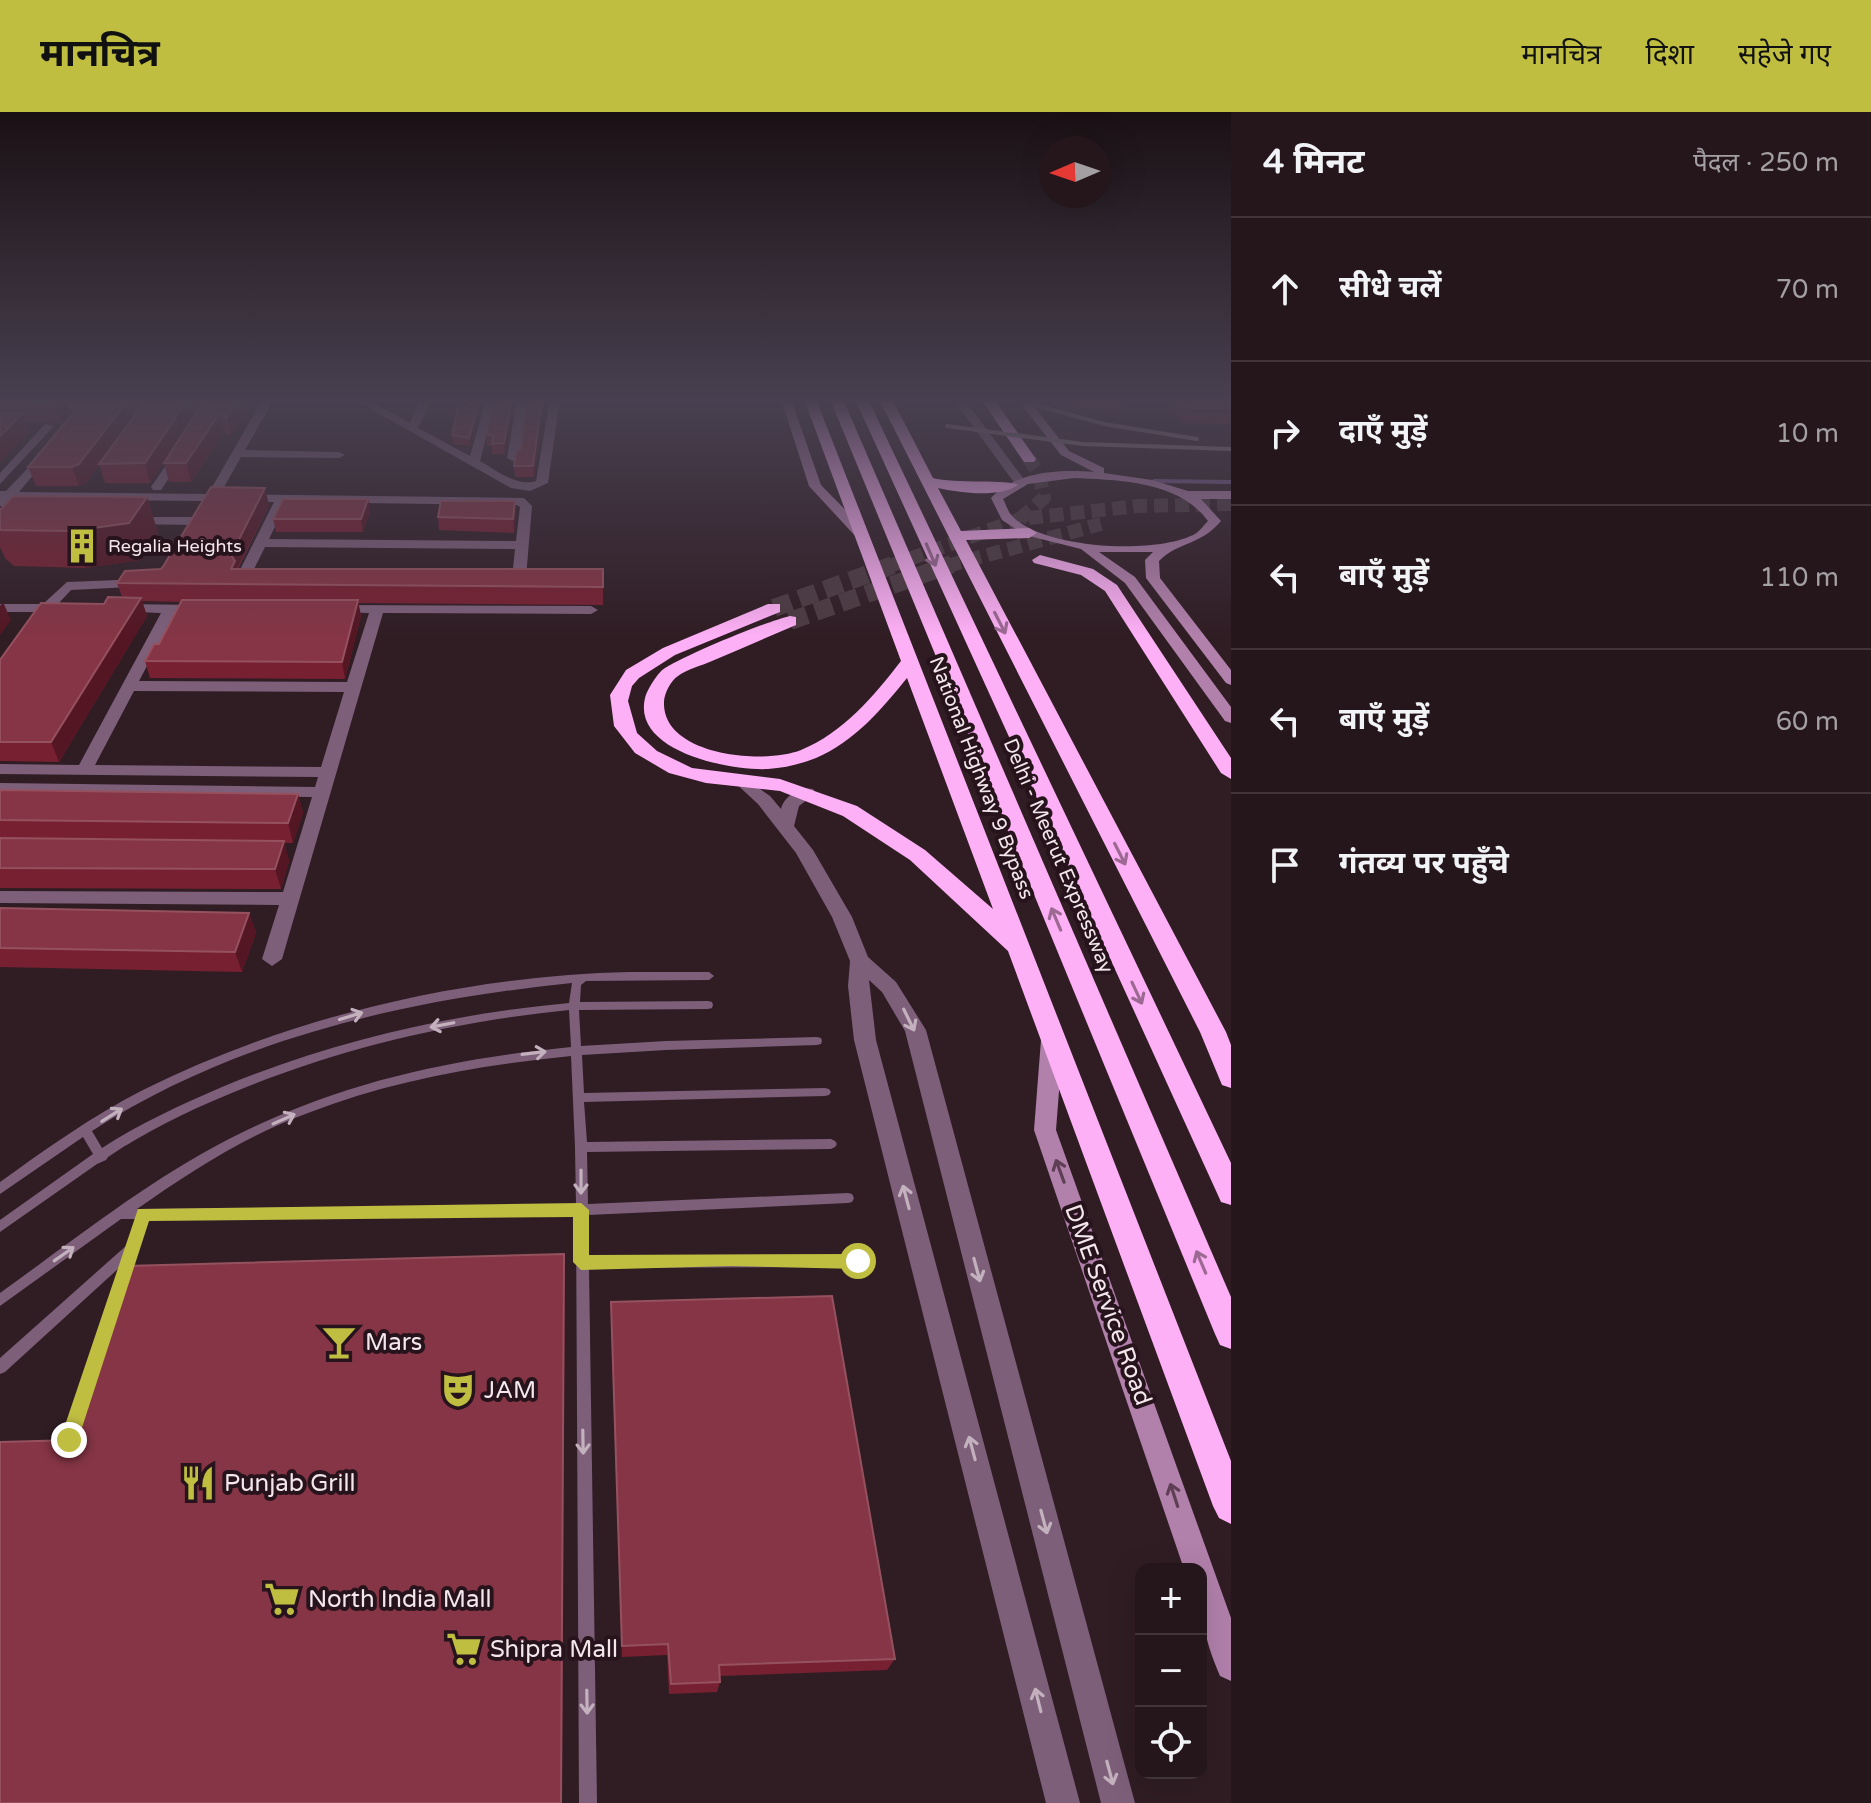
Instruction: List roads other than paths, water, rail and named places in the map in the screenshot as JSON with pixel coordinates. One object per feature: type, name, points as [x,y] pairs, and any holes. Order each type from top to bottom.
[{"type":"highway","name":"National Highway 9 Bypass","points":[[840,478],[1231,1506]]},
{"type":"highway","name":"Delhi - Meerut Expressway","points":[[869,478],[1231,1334]]},
{"type":"highway","name":"Delhi - Meerut Expressway","points":[[898,478],[1231,1193]]},
{"type":"highway","points":[[925,480],[944,487],[977,490],[1016,484]]},
{"type":"highway","points":[[925,480],[1213,1032],[1231,1078]]},
{"type":"highway","points":[[956,537],[977,533],[1029,533]]},
{"type":"highway","points":[[1040,560],[1087,572],[1111,588],[1231,773]]},
{"type":"highway","points":[[774,608],[650,662],[624,685],[619,702],[620,717],[628,736],[641,750],[687,773],[779,785],[849,811],[917,852],[1019,950]]},
{"type":"highway","points":[[790,621],[669,673],[655,689],[653,701],[663,729],[685,747],[726,762],[759,765],[793,760],[851,727],[884,696],[911,660]]},
{"type":"street","points":[[0,513],[7,494],[21,478]]},
{"type":"street","points":[[157,487],[163,478]]},
{"type":"street","points":[[187,540],[223,478]]},
{"type":"street","points":[[503,478],[515,485],[530,487],[542,483],[543,478]]},
{"type":"street","points":[[812,478],[815,486],[863,536]]},
{"type":"street","points":[[1014,478],[1016,484]]},
{"type":"street","points":[[1036,478],[1016,484],[997,498],[1003,516],[1029,533],[1080,547],[1109,563],[1130,580],[1231,718]]},
{"type":"street","points":[[1110,478],[1129,480]]},
{"type":"street","points":[[1123,478],[1188,495],[1231,500]]},
{"type":"street","points":[[90,492],[157,487],[283,497],[520,501],[526,506],[519,578]]},
{"type":"street","points":[[7,494],[215,492]]},
{"type":"street","points":[[1188,495],[1210,509],[1215,521],[1213,526]]},
{"type":"street","points":[[245,574],[283,497]]},
{"type":"street","points":[[106,521],[198,521]]},
{"type":"street","points":[[1080,547],[1165,547],[1183,542],[1213,526],[1231,526]]},
{"type":"street","points":[[260,543],[523,545]]},
{"type":"street","points":[[1165,547],[1152,560],[1153,578],[1231,680]]},
{"type":"street","points":[[27,634],[45,608],[67,586],[156,582]]},
{"type":"street","points":[[0,608],[77,608]]},
{"type":"street","points":[[108,608],[218,609]]},
{"type":"street","points":[[84,770],[171,608]]},
{"type":"street","points":[[314,609],[591,610]]},
{"type":"street","points":[[272,959],[290,899],[297,852],[322,792],[377,609]]},
{"type":"street","points":[[129,686],[354,687]]},
{"type":"street","points":[[0,769],[328,772]]},
{"type":"street","points":[[740,780],[786,825],[823,880],[860,961],[889,987],[915,1030],[1118,1803]]},
{"type":"street","points":[[3,793],[322,792]]},
{"type":"street","points":[[786,825],[791,803],[807,793]]},
{"type":"street","points":[[0,897],[290,899]]},
{"type":"street","points":[[860,961],[858,986],[865,1040],[1063,1803]]},
{"type":"street","points":[[1213,1032],[1231,1057]]},
{"type":"street","name":"DME Service Road","points":[[1053,1037],[1045,1130],[1197,1563]]},
{"type":"street","points":[[1207,1593],[1231,1665]]},
{"type":"lane","points":[[0,1189],[145,1095],[234,1053],[319,1026],[447,994],[583,978],[709,976]]},
{"type":"lane","points":[[583,978],[576,984],[574,1006],[581,1147],[588,1803]]},
{"type":"lane","points":[[0,1227],[149,1125],[246,1084],[333,1053],[415,1030],[574,1006],[708,1005]]},
{"type":"lane","points":[[0,1300],[160,1184],[234,1142],[350,1091],[406,1074],[477,1060],[578,1048],[817,1041]]},
{"type":"lane","points":[[579,1098],[825,1092]]},
{"type":"lane","points":[[86,1132],[102,1157]]},
{"type":"lane","points":[[581,1147],[831,1144]]},
{"type":"lane","points":[[120,1214],[581,1210],[848,1198]]},
{"type":"lane","points":[[69,1440],[143,1214]]},
{"type":"lane","points":[[0,1367],[132,1247]]},
{"type":"lane","points":[[581,1262],[731,1259],[858,1261]]},
{"type":"waterway","points":[[1154,481],[1231,482]]},
{"type":"tunnel","points":[[1020,519],[1044,498],[1040,478]]},
{"type":"tunnel","points":[[1020,519],[1138,506],[1231,504]]},
{"type":"tunnel","points":[[890,566],[1020,519]]},
{"type":"tunnel","points":[[947,566],[1101,524]]},
{"type":"tunnel","points":[[774,608],[896,564]]},
{"type":"tunnel","points":[[790,621],[952,564]]},
{"type":"place","name":"Regalia Heights","points":[[82,546]]},
{"type":"place","name":"Mars","points":[[339,1342]]},
{"type":"place","name":"JAM","points":[[458,1390]]},
{"type":"place","name":"Punjab Grill","points":[[198,1483]]},
{"type":"place","name":"North India Mall","points":[[282,1599]]},
{"type":"place","name":"Shipra Mall","points":[[464,1649]]}]
